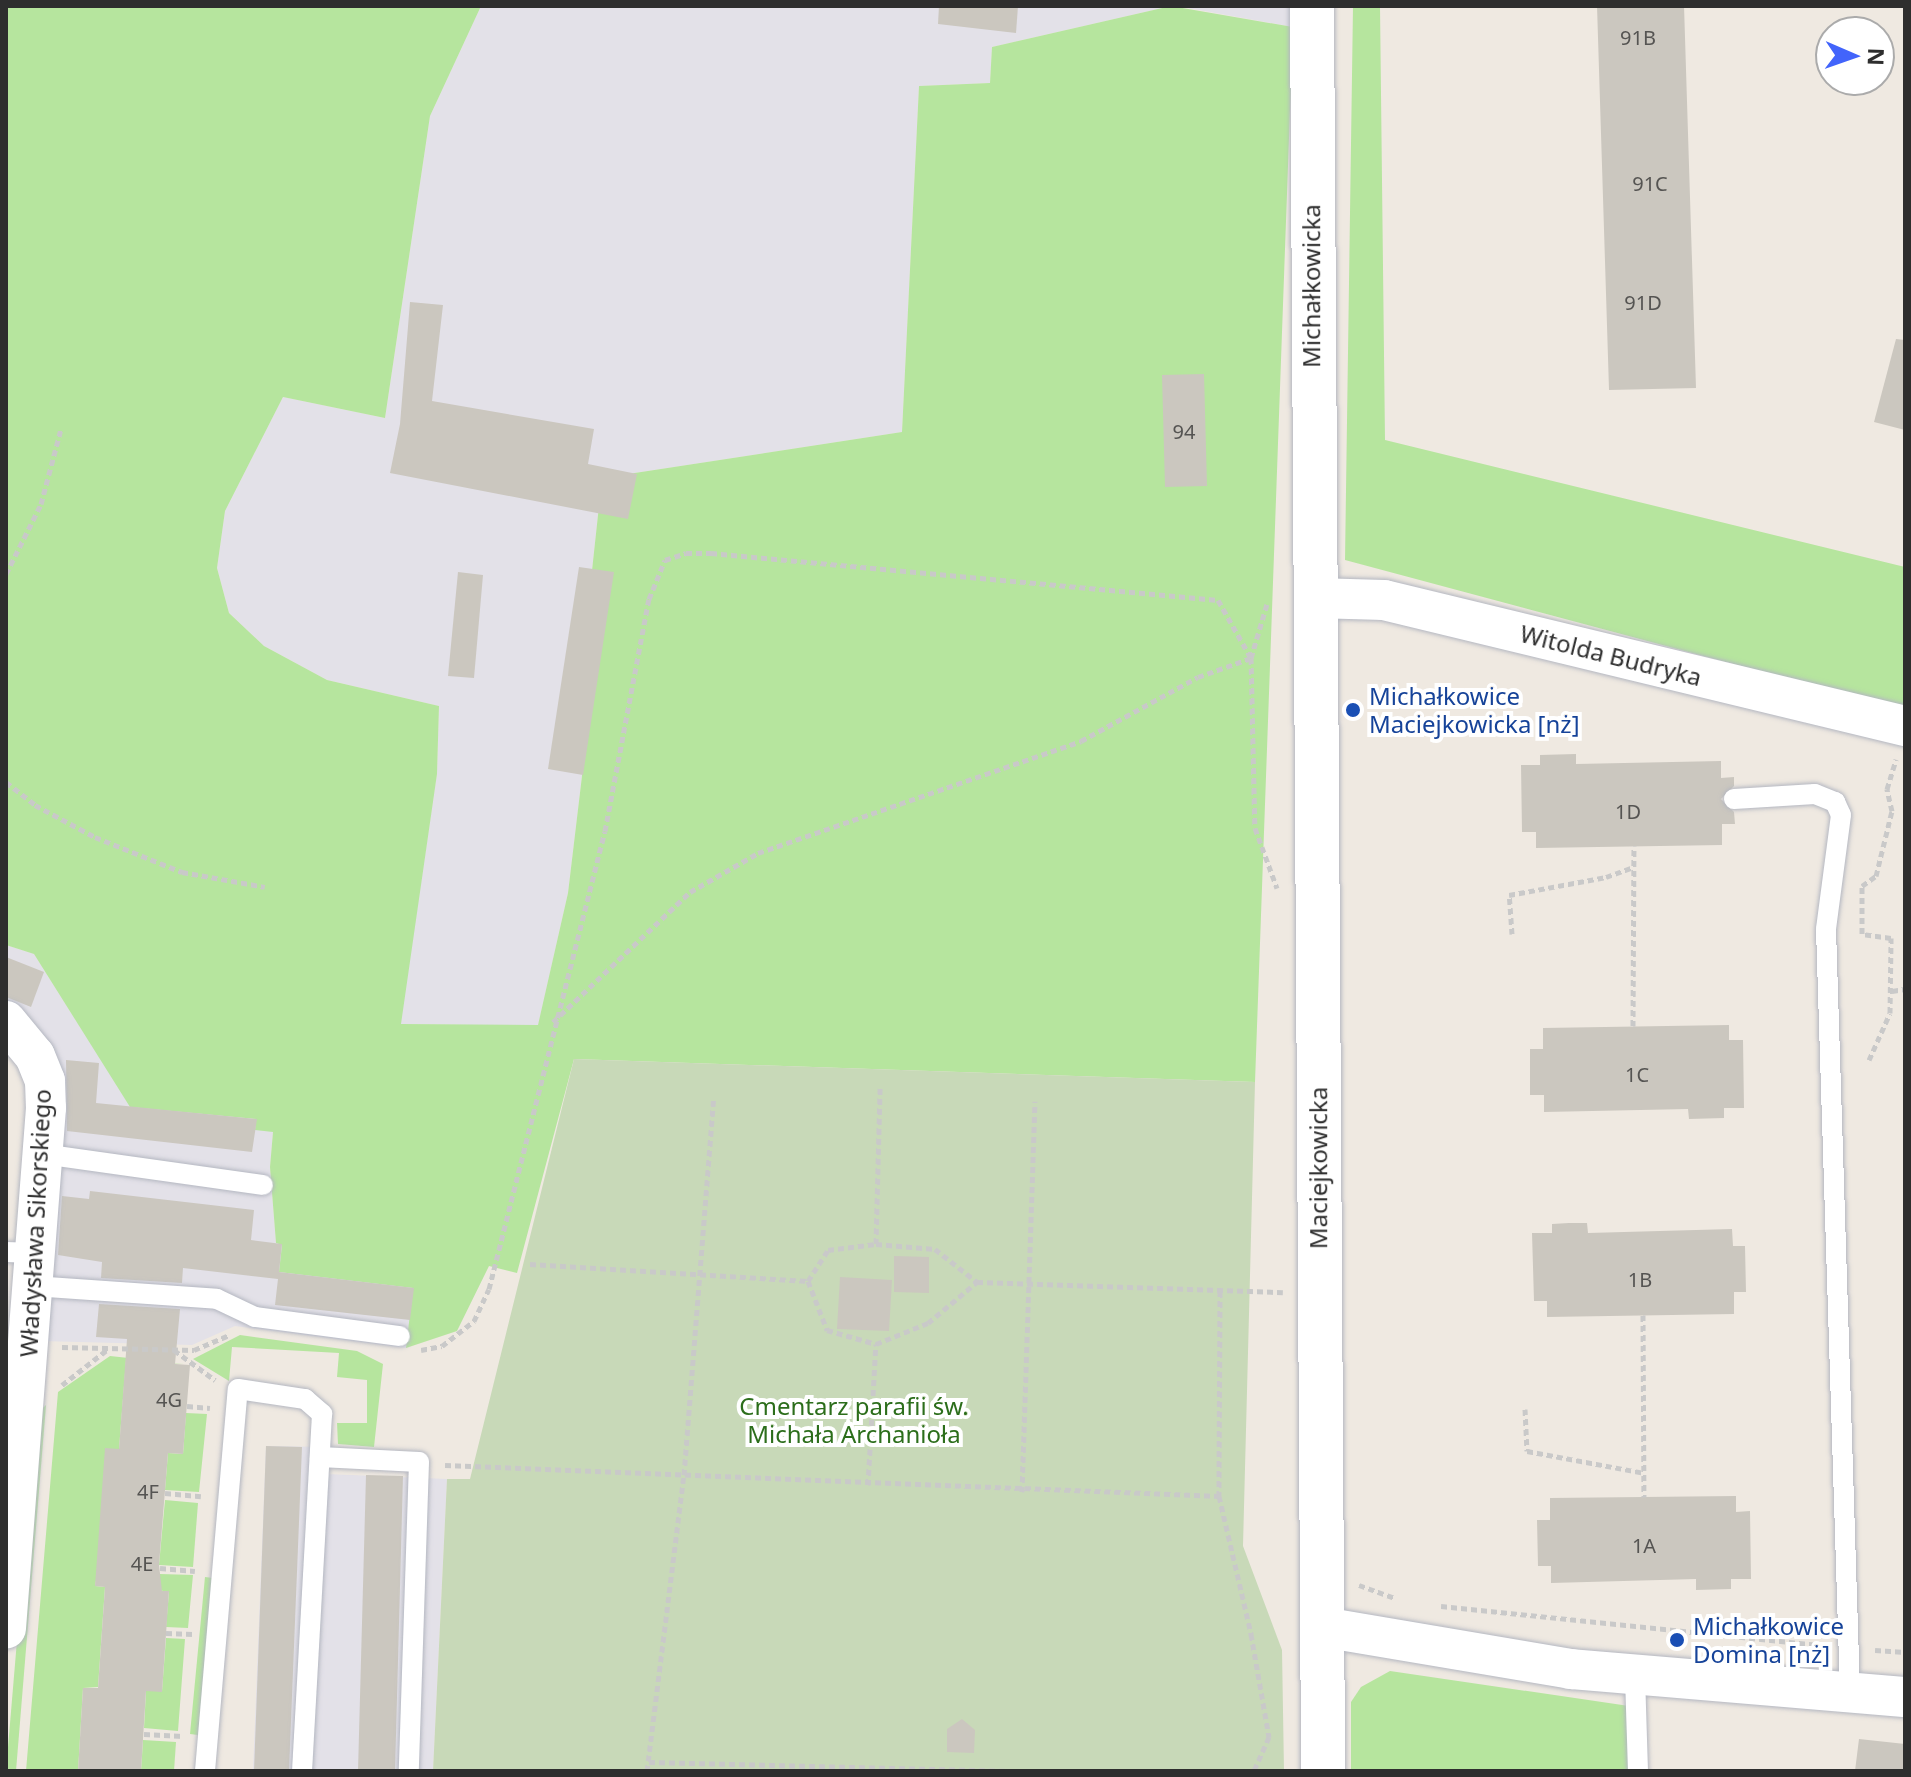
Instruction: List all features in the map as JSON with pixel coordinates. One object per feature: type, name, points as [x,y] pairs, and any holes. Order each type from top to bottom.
[{"type":"street","name":"Michałkowicka","points":[[1312,6],[1315,582]]},
{"type":"street","name":"Witolda Budryka","points":[[1315,582],[1900,742]]},
{"type":"street","name":"Maciejkowicka","points":[[1315,582],[1323,1771]]},
{"type":"street","name":"Władysława Sikorskiego","points":[[6,1021],[35,1056],[45,1081],[43,1154],[25,1263],[29,1345],[14,1447],[6,1628]]},
{"type":"street","points":[[1323,1627],[1490,1657],[1635,1676],[1905,1697]]},
{"type":"lane","points":[[1734,799],[1815,794],[1835,802],[1841,815],[1826,929],[1850,1692]]},
{"type":"lane","points":[[43,1154],[263,1185]]},
{"type":"lane","points":[[25,1263],[217,1299],[255,1317],[406,1344]]},
{"type":"lane","points":[[205,1771],[238,1389],[305,1399],[322,1414],[302,1771]]},
{"type":"lane","points":[[320,1457],[419,1464],[409,1771]]},
{"type":"lane","points":[[1635,1676],[1638,1771]]},
{"type":"path","points":[[6,574],[41,504],[61,429]]},
{"type":"path","points":[[406,1344],[442,1346],[474,1321],[489,1289],[553,1023],[605,831],[649,599],[665,560],[686,553],[711,553],[1218,600],[1251,658]]},
{"type":"path","points":[[1267,604],[1251,658],[1255,828],[1280,900]]},
{"type":"path","points":[[553,1023],[690,892],[758,853],[1081,741],[1198,677],[1251,658]]},
{"type":"path","points":[[1869,1060],[1890,1013],[1891,938],[1862,934],[1862,886],[1876,876],[1892,811],[1887,789],[1900,742]]},
{"type":"path","points":[[6,782],[35,805],[95,837],[182,872],[265,887]]},
{"type":"path","points":[[1633,1026],[1634,846]]},
{"type":"path","points":[[1512,934],[1509,895],[1606,877],[1633,867]]},
{"type":"path","points":[[1892,991],[1905,989]]},
{"type":"path","points":[[876,1244],[880,1088]]},
{"type":"path","points":[[647,1771],[684,1475],[714,1098]]},
{"type":"path","points":[[1022,1492],[1035,1101]]},
{"type":"path","points":[[808,1281],[828,1250],[876,1244],[935,1249],[977,1282],[1292,1292]]},
{"type":"path","points":[[530,1264],[808,1281]]},
{"type":"path","points":[[808,1281],[827,1330],[876,1344],[928,1323],[977,1282]]},
{"type":"path","points":[[1220,1291],[1219,1496],[1269,1737],[1254,1771]]},
{"type":"path","points":[[1643,1315],[1644,1497]]},
{"type":"path","points":[[29,1345],[194,1350],[239,1331]]},
{"type":"path","points":[[868,1485],[876,1344]]},
{"type":"path","points":[[187,1406],[199,1406]]},
{"type":"path","points":[[1525,1409],[1527,1451],[1644,1473]]},
{"type":"path","points":[[419,1464],[1022,1492],[1219,1496]]},
{"type":"path","points":[[165,1493],[206,1497]]},
{"type":"path","points":[[160,1568],[199,1571]]},
{"type":"path","points":[[1435,1605],[1905,1652]]},
{"type":"path","points":[[166,1633],[180,1633]]},
{"type":"path","points":[[144,1734],[184,1736]]},
{"type":"path","points":[[649,1762],[1014,1771]]},
{"type":"shaded area","points":[[481,6],[1171,6],[992,47],[990,83],[919,86],[902,432],[602,478],[583,654],[582,776],[568,893],[538,1026],[400,1024],[437,774],[439,706],[327,680],[264,646],[229,613],[217,568],[225,511],[283,397],[385,418],[430,116]]},
{"type":"shaded area","points":[[1177,6],[1294,6],[1293,27]]},
{"type":"shaded area","points":[[6,945],[34,954],[130,1106],[257,1119],[273,1132],[270,1167],[276,1243],[414,1288],[406,1348],[235,1326],[192,1345],[41,1341],[54,1065],[6,1013]]},
{"type":"shaded area","points":[[266,1446],[327,1447],[326,1474],[447,1479],[433,1771],[253,1771]]},
{"type":"green space","points":[[6,6],[481,6],[430,116],[385,418],[283,397],[225,511],[217,568],[229,613],[264,646],[327,680],[439,706],[437,774],[401,1024],[538,1025],[568,893],[582,776],[583,654],[602,478],[902,432],[919,86],[990,83],[992,47],[1171,6],[1293,27],[1255,1082],[574,1059],[517,1273],[489,1266],[457,1331],[406,1348],[413,1288],[279,1272],[282,1245],[276,1243],[270,1167],[273,1132],[255,1130],[256,1119],[130,1107],[34,954],[6,945]]},
{"type":"green space","points":[[1353,6],[1380,6],[1385,440],[1905,567],[1905,710],[1345,560]]},
{"type":"green space","name":"Cmentarz parafii św. Michała Archanioła","points":[[574,1059],[1255,1082],[1243,1546],[1282,1650],[1284,1771],[433,1771],[447,1479],[470,1479]]},
{"type":"green space","points":[[240,1335],[357,1351],[383,1364],[374,1447],[338,1444],[337,1423],[367,1423],[367,1380],[337,1377],[339,1353],[232,1347],[229,1381],[193,1359]]},
{"type":"green space","points":[[110,1356],[184,1364],[126,1360],[119,1449],[95,1586],[105,1587],[98,1687],[83,1688],[78,1771],[26,1771],[58,1392]]},
{"type":"green space","points":[[46,1405],[16,1771],[6,1771],[36,1415]]},
{"type":"green space","points":[[186,1413],[207,1414],[199,1492],[165,1490],[168,1453],[183,1454]]},
{"type":"green space","points":[[165,1500],[198,1503],[193,1567],[159,1565]]},
{"type":"green space","points":[[160,1574],[193,1575],[188,1628],[166,1627],[169,1592],[158,1590]]},
{"type":"green space","points":[[205,1577],[213,1578],[198,1735],[190,1734]]},
{"type":"green space","points":[[166,1638],[185,1639],[178,1731],[144,1728],[146,1691],[162,1691]]},
{"type":"green space","points":[[1390,1671],[1629,1706],[1631,1771],[1351,1771],[1351,1702],[1361,1687]]},
{"type":"green space","points":[[143,1740],[176,1742],[174,1771],[141,1771]]},
{"type":"building","points":[[939,6],[1018,6],[1016,33],[938,24]]},
{"type":"building","points":[[1597,6],[1684,6],[1696,388],[1609,390]]},
{"type":"building","points":[[410,302],[443,305],[432,401],[594,429],[588,464],[637,474],[628,519],[390,473],[400,424]]},
{"type":"building","points":[[1896,339],[1905,340],[1905,430],[1874,422]]},
{"type":"building","points":[[1204,374],[1207,486],[1165,487],[1162,375]]},
{"type":"building","points":[[579,567],[614,572],[583,775],[548,769]]},
{"type":"building","points":[[458,572],[483,575],[474,678],[448,676]]},
{"type":"building","points":[[1576,754],[1576,764],[1721,761],[1721,778],[1734,777],[1734,786],[1721,799],[1734,812],[1735,824],[1722,824],[1722,845],[1536,848],[1536,832],[1522,832],[1521,765],[1540,765],[1540,755]]},
{"type":"building","points":[[6,957],[44,972],[31,1007],[6,997]]},
{"type":"building","points":[[1729,1025],[1729,1040],[1743,1040],[1744,1108],[1724,1108],[1724,1118],[1689,1119],[1688,1109],[1544,1112],[1544,1095],[1530,1095],[1530,1049],[1543,1049],[1543,1028]]},
{"type":"building","points":[[66,1060],[99,1063],[96,1103],[257,1119],[252,1152],[67,1131]]},
{"type":"building","points":[[90,1191],[254,1210],[251,1240],[282,1244],[279,1272],[414,1288],[410,1320],[275,1305],[278,1279],[183,1268],[182,1283],[101,1278],[102,1262],[58,1255],[62,1196],[89,1199]]},
{"type":"building","points":[[1587,1223],[1588,1233],[1732,1229],[1733,1246],[1745,1246],[1746,1292],[1734,1292],[1734,1314],[1547,1317],[1547,1301],[1534,1301],[1532,1233],[1552,1233],[1552,1224]]},
{"type":"building","points":[[894,1256],[929,1257],[929,1293],[894,1292]]},
{"type":"building","points":[[840,1277],[892,1280],[889,1331],[837,1329]]},
{"type":"building","points":[[99,1304],[180,1309],[175,1364],[190,1365],[183,1454],[168,1453],[159,1565],[162,1591],[169,1591],[162,1692],[146,1691],[141,1771],[78,1771],[83,1688],[98,1688],[105,1587],[95,1586],[105,1448],[119,1449],[127,1339],[96,1337]]},
{"type":"building","points":[[266,1446],[302,1447],[289,1771],[254,1771]]},
{"type":"building","points":[[366,1475],[403,1476],[395,1771],[358,1771]]},
{"type":"building","points":[[1736,1496],[1736,1512],[1750,1511],[1751,1579],[1731,1579],[1731,1589],[1696,1590],[1696,1579],[1551,1583],[1551,1566],[1538,1566],[1537,1520],[1550,1520],[1550,1498]]},
{"type":"building","points":[[962,1719],[975,1730],[974,1753],[947,1752],[947,1729]]},
{"type":"building","points":[[1859,1739],[1905,1744],[1905,1771],[1855,1771]]},
{"type":"place","name":"Michałkowice Maciejkowicka [nż]","points":[[1353,710]]},
{"type":"place","name":"Michałkowice Domina [nż]","points":[[1677,1640]]}]
